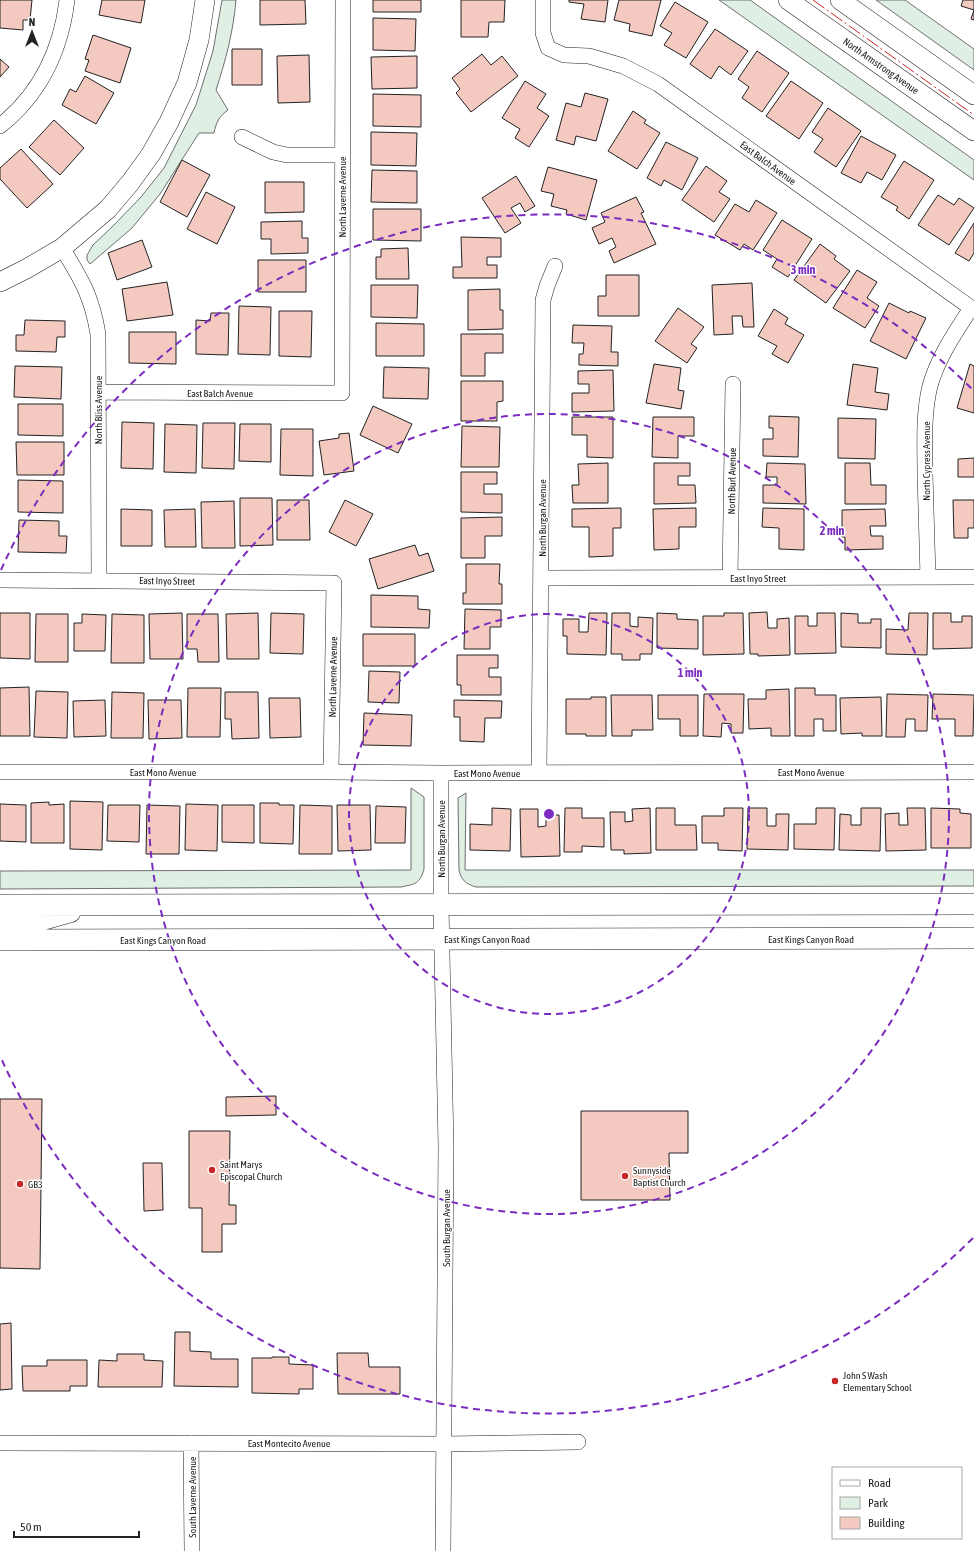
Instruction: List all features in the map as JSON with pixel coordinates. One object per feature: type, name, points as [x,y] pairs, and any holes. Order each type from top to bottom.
[{"type":"main road","points":[[0,905],[974,904]]},
{"type":"main road","points":[[0,921],[34,922],[96,905]]},
{"type":"main road","name":"East Kings Canyon Road","points":[[0,940],[974,938]]},
{"type":"street","points":[[0,126],[21,107],[38,85],[51,63],[59,40],[67,0]]},
{"type":"street","points":[[0,282],[62,248],[108,209],[130,183],[151,154],[169,122],[187,83],[199,40],[206,0]]},
{"type":"street","name":"North Laverne Avenue","points":[[342,0],[342,393]]},
{"type":"street","name":"East Balch Avenue","points":[[543,0],[543,33],[548,48],[564,55],[589,56],[623,66],[658,84],[973,309]]},
{"type":"street","name":"North Armstrong Avenue","points":[[788,0],[974,132]]},
{"type":"street","points":[[840,0],[974,95]]},
{"type":"street","points":[[242,137],[273,152],[287,155],[342,155]]},
{"type":"street","name":"North Bliss Avenue","points":[[62,248],[86,288],[94,312],[98,334],[99,580]]},
{"type":"street","name":"North Burgan Avenue","points":[[539,773],[543,300],[547,286],[556,266]]},
{"type":"street","name":"North Cypress Avenue","points":[[928,577],[924,437],[926,409],[930,387],[949,342],[973,309]]},
{"type":"street","name":"North Burl Avenue","points":[[730,578],[734,384]]},
{"type":"street","name":"East Balch Avenue","points":[[98,392],[342,393]]},
{"type":"street","name":"East Inyo Street","points":[[541,578],[974,577]]},
{"type":"street","name":"East Inyo Street","points":[[0,580],[334,583]]},
{"type":"street","name":"North Laverne Avenue","points":[[331,772],[334,583]]},
{"type":"street","name":"East Mono Avenue","points":[[0,772],[974,772]]},
{"type":"street","name":"North Burgan Avenue","points":[[441,773],[441,905]]},
{"type":"street","name":"South Burgan Avenue","points":[[441,905],[446,1146],[443,1551]]},
{"type":"street","name":"East Montecito Avenue","points":[[0,1442],[444,1444],[578,1442]]},
{"type":"street","name":"South Laverne Avenue","points":[[192,1443],[192,1551]]},
{"type":"green space","points":[[222,0],[236,0],[229,46],[216,90],[228,110],[218,120],[214,133],[199,133],[160,194],[132,228],[90,264],[87,260],[87,255],[93,245],[141,197],[164,168],[196,105],[213,51]]},
{"type":"green space","points":[[719,0],[750,0],[974,160],[974,180]]},
{"type":"green space","points":[[876,0],[905,0],[974,49],[974,70]]},
{"type":"green space","points":[[411,788],[424,797],[424,869],[421,878],[410,885],[401,887],[0,889],[0,871],[411,870]]},
{"type":"green space","points":[[466,793],[465,870],[974,870],[974,886],[476,887],[464,881],[459,870],[458,798]]},
{"type":"building","points":[[0,0],[32,0],[30,20],[23,20],[23,30],[0,28]]},
{"type":"building","points":[[102,0],[145,0],[141,23],[99,15]]},
{"type":"building","points":[[260,0],[305,0],[306,24],[260,25]]},
{"type":"building","points":[[373,0],[421,0],[421,12],[373,12]]},
{"type":"building","points":[[461,0],[505,0],[504,22],[489,22],[488,37],[461,37]]},
{"type":"building","points":[[569,0],[608,0],[605,22],[581,19],[584,4],[569,2]]},
{"type":"building","points":[[619,0],[661,0],[652,36],[629,31],[630,24],[614,20]]},
{"type":"building","points":[[963,0],[974,0],[974,10],[961,6]]},
{"type":"building","points":[[675,2],[708,22],[686,58],[664,45],[672,33],[660,26]]},
{"type":"building","points":[[974,10],[974,20],[971,19]]},
{"type":"building","points":[[373,18],[416,19],[415,51],[373,50]]},
{"type":"building","points":[[715,29],[748,51],[731,75],[719,66],[711,79],[690,64]]},
{"type":"building","points":[[93,35],[131,48],[120,83],[85,71],[89,60],[85,59]]},
{"type":"building","points":[[232,49],[262,49],[262,85],[232,85]]},
{"type":"building","points":[[757,51],[789,73],[762,112],[742,98],[749,87],[738,79]]},
{"type":"building","points":[[482,54],[491,65],[502,56],[518,76],[471,112],[456,93],[460,89],[452,78]]},
{"type":"building","points":[[309,55],[310,102],[278,103],[277,56]]},
{"type":"building","points":[[417,56],[417,88],[372,89],[371,57]]},
{"type":"building","points":[[0,59],[9,67],[0,77]]},
{"type":"building","points":[[85,76],[114,93],[96,124],[62,105],[70,89],[76,92]]},
{"type":"building","points":[[525,81],[546,94],[537,108],[549,116],[529,147],[515,138],[520,129],[502,118]]},
{"type":"building","points":[[791,81],[823,103],[799,139],[766,116]]},
{"type":"building","points":[[585,93],[608,99],[596,141],[576,136],[574,145],[556,140],[566,103],[581,107]]},
{"type":"building","points":[[373,94],[421,95],[421,127],[373,126]]},
{"type":"building","points":[[828,108],[861,131],[836,167],[814,152],[823,139],[812,132]]},
{"type":"building","points":[[633,111],[646,120],[644,123],[660,133],[637,169],[608,151]]},
{"type":"building","points":[[54,120],[84,148],[60,175],[29,147]]},
{"type":"building","points":[[371,132],[417,133],[416,166],[371,165]]},
{"type":"building","points":[[861,136],[896,155],[882,180],[867,172],[861,183],[841,173]]},
{"type":"building","points":[[666,142],[698,158],[682,190],[664,180],[661,186],[647,178]]},
{"type":"building","points":[[21,149],[53,184],[27,208],[0,179],[0,168]]},
{"type":"building","points":[[182,160],[210,175],[187,217],[160,202]]},
{"type":"building","points":[[904,161],[934,180],[909,219],[896,210],[898,207],[881,197]]},
{"type":"building","points":[[706,166],[727,181],[719,192],[730,199],[714,222],[682,200]]},
{"type":"building","points":[[548,167],[597,180],[586,220],[566,214],[567,210],[551,206],[554,194],[541,191]]},
{"type":"building","points":[[372,170],[417,171],[417,203],[371,202]]},
{"type":"building","points":[[516,176],[535,206],[525,212],[520,203],[511,208],[521,223],[505,233],[482,198]]},
{"type":"building","points":[[265,182],[304,182],[304,212],[265,213]]},
{"type":"building","points":[[206,192],[235,207],[217,244],[187,229]]},
{"type":"building","points":[[938,195],[954,205],[959,198],[974,208],[949,245],[918,225]]},
{"type":"building","points":[[636,197],[644,212],[641,213],[656,244],[614,263],[609,251],[616,247],[612,238],[599,244],[592,228],[605,222],[601,213]]},
{"type":"building","points":[[756,200],[777,213],[753,250],[744,244],[740,250],[715,235],[735,204],[749,212]]},
{"type":"building","points":[[373,209],[421,209],[421,241],[373,240]]},
{"type":"building","points":[[782,220],[812,239],[788,277],[772,267],[777,259],[763,250]]},
{"type":"building","points":[[302,221],[302,238],[308,238],[308,253],[271,254],[271,239],[261,239],[261,222]]},
{"type":"building","points":[[974,223],[974,253],[969,261],[955,253]]},
{"type":"building","points":[[461,237],[501,238],[501,257],[487,257],[487,265],[497,265],[497,278],[453,278],[453,267],[462,267]]},
{"type":"building","points":[[142,240],[152,267],[117,280],[108,253]]},
{"type":"building","points":[[820,244],[836,256],[834,259],[850,271],[826,303],[794,280]]},
{"type":"building","points":[[408,248],[409,279],[376,279],[376,257],[381,257],[381,249]]},
{"type":"building","points":[[258,260],[306,260],[306,292],[258,292]]},
{"type":"building","points":[[857,270],[877,282],[867,298],[879,306],[865,328],[833,308]]},
{"type":"building","points":[[606,275],[639,275],[639,316],[598,316],[598,296],[606,296]]},
{"type":"building","points":[[167,282],[173,315],[127,321],[122,289]]},
{"type":"building","points":[[752,283],[754,327],[743,327],[742,316],[732,316],[733,334],[714,335],[712,285]]},
{"type":"building","points":[[371,285],[418,285],[417,318],[371,317]]},
{"type":"building","points":[[500,289],[500,310],[503,310],[503,329],[468,330],[468,290]]},
{"type":"building","points":[[889,303],[909,313],[910,311],[926,318],[906,359],[870,341]]},
{"type":"building","points":[[239,306],[271,307],[270,355],[238,354]]},
{"type":"building","points":[[678,308],[704,327],[691,344],[697,348],[687,363],[655,341]]},
{"type":"building","points":[[774,309],[788,318],[785,324],[804,335],[788,363],[772,354],[777,346],[758,336]]},
{"type":"building","points":[[279,311],[312,311],[311,357],[279,356]]},
{"type":"building","points":[[211,313],[229,313],[228,355],[196,354],[196,320],[210,321]]},
{"type":"building","points":[[25,320],[65,321],[65,337],[57,337],[56,352],[16,351],[16,335],[24,335]]},
{"type":"building","points":[[376,323],[424,324],[424,356],[376,356]]},
{"type":"building","points":[[573,325],[612,326],[611,352],[618,352],[618,366],[579,365],[579,354],[583,354],[584,343],[572,343]]},
{"type":"building","points":[[129,332],[176,332],[176,364],[129,363]]},
{"type":"building","points":[[461,334],[503,334],[503,353],[485,353],[485,376],[461,376]]},
{"type":"building","points":[[654,364],[681,368],[678,390],[684,391],[681,409],[646,403]]},
{"type":"building","points":[[853,364],[878,368],[875,392],[889,394],[887,410],[847,405]]},
{"type":"building","points":[[970,364],[974,366],[974,413],[957,408]]},
{"type":"building","points":[[15,366],[62,367],[61,399],[14,397]]},
{"type":"building","points":[[384,367],[429,368],[428,399],[383,398]]},
{"type":"building","points":[[613,370],[614,411],[572,412],[572,393],[589,393],[589,384],[578,384],[578,371]]},
{"type":"building","points":[[461,381],[503,381],[503,401],[497,402],[497,421],[461,421]]},
{"type":"building","points":[[18,404],[63,404],[63,436],[18,435]]},
{"type":"building","points":[[373,406],[412,424],[398,453],[360,435]]},
{"type":"building","points":[[769,416],[799,417],[798,457],[763,456],[763,439],[773,439],[773,428],[769,428]]},
{"type":"building","points":[[572,417],[613,417],[613,458],[587,457],[587,435],[572,435]]},
{"type":"building","points":[[653,417],[694,417],[694,436],[678,436],[678,458],[652,457]]},
{"type":"building","points":[[838,418],[876,419],[875,459],[838,458]]},
{"type":"building","points":[[122,422],[154,423],[153,469],[121,468]]},
{"type":"building","points":[[203,423],[235,423],[234,469],[202,468]]},
{"type":"building","points":[[165,424],[197,425],[196,473],[164,472]]},
{"type":"building","points":[[240,424],[271,424],[271,462],[239,461]]},
{"type":"building","points":[[462,426],[500,427],[499,467],[461,467]]},
{"type":"building","points":[[281,429],[313,429],[313,476],[280,475]]},
{"type":"building","points":[[349,433],[354,471],[324,475],[319,441],[339,438],[339,434]]},
{"type":"building","points":[[16,442],[64,442],[64,475],[17,475]]},
{"type":"building","points":[[974,458],[974,477],[958,477],[958,459]]},
{"type":"building","points":[[608,463],[608,503],[573,503],[572,485],[579,485],[578,464]]},
{"type":"building","points":[[654,463],[690,463],[690,476],[678,476],[678,485],[695,485],[696,503],[654,504]]},
{"type":"building","points":[[767,463],[805,464],[806,504],[763,503],[763,485],[777,485],[777,477],[766,477]]},
{"type":"building","points":[[845,463],[870,463],[871,485],[886,485],[886,504],[845,504]]},
{"type":"building","points":[[461,472],[497,472],[497,484],[484,484],[484,494],[502,494],[502,513],[461,512]]},
{"type":"building","points":[[18,480],[63,481],[63,513],[18,512]]},
{"type":"building","points":[[240,498],[272,498],[273,545],[240,546]]},
{"type":"building","points":[[277,500],[309,500],[310,540],[277,540]]},
{"type":"building","points":[[345,500],[373,514],[356,546],[329,532]]},
{"type":"building","points":[[953,500],[974,500],[974,528],[968,528],[968,538],[954,538]]},
{"type":"building","points":[[234,501],[235,548],[202,548],[201,502]]},
{"type":"building","points":[[621,508],[621,528],[613,528],[613,556],[589,557],[589,527],[572,527],[572,509]]},
{"type":"building","points":[[696,508],[696,527],[679,527],[679,549],[654,550],[653,509]]},
{"type":"building","points":[[763,508],[804,509],[804,550],[779,549],[779,528],[762,527]]},
{"type":"building","points":[[121,509],[152,510],[152,546],[121,546]]},
{"type":"building","points":[[195,509],[196,547],[165,547],[164,510]]},
{"type":"building","points":[[885,509],[886,526],[870,526],[871,536],[883,536],[883,549],[845,550],[845,537],[842,537],[842,510]]},
{"type":"building","points":[[502,517],[502,536],[485,536],[485,558],[461,558],[461,518]]},
{"type":"building","points":[[19,520],[59,521],[59,536],[67,536],[66,553],[18,552]]},
{"type":"building","points":[[415,545],[419,556],[428,553],[434,571],[378,589],[369,559]]},
{"type":"building","points":[[466,564],[500,564],[499,584],[502,584],[502,604],[463,604],[463,593],[466,593]]},
{"type":"building","points":[[371,595],[418,596],[418,609],[430,610],[429,628],[371,627]]},
{"type":"building","points":[[465,609],[501,610],[501,627],[490,627],[490,649],[464,649]]},
{"type":"building","points":[[767,612],[768,628],[777,628],[777,619],[789,618],[790,655],[758,656],[758,654],[750,654],[749,613]]},
{"type":"building","points":[[0,613],[30,613],[30,659],[0,658]]},
{"type":"building","points":[[182,613],[183,659],[150,659],[149,614]]},
{"type":"building","points":[[258,613],[259,659],[227,659],[226,614]]},
{"type":"building","points":[[271,613],[304,614],[303,654],[270,653]]},
{"type":"building","points":[[589,613],[607,613],[606,655],[567,654],[567,636],[563,636],[563,619],[579,619],[579,632],[588,632]]},
{"type":"building","points":[[612,613],[630,613],[630,626],[638,627],[638,617],[653,618],[652,654],[640,654],[640,660],[622,660],[622,654],[611,654]]},
{"type":"building","points":[[657,613],[677,614],[677,619],[698,620],[698,649],[657,648]]},
{"type":"building","points":[[724,613],[743,613],[744,654],[703,655],[703,616],[724,616]]},
{"type":"building","points":[[817,613],[835,613],[836,653],[795,654],[795,616],[808,616],[808,626],[817,626]]},
{"type":"building","points":[[841,613],[858,614],[858,623],[871,623],[871,619],[881,619],[881,648],[841,647]]},
{"type":"building","points":[[909,613],[928,613],[927,655],[886,654],[886,629],[908,630]]},
{"type":"building","points":[[933,613],[951,613],[951,622],[962,622],[962,616],[972,616],[972,648],[933,649]]},
{"type":"building","points":[[36,614],[68,614],[68,662],[35,662]]},
{"type":"building","points":[[82,614],[106,615],[105,651],[74,651],[74,623],[82,623]]},
{"type":"building","points":[[112,614],[144,615],[144,663],[111,663]]},
{"type":"building","points":[[187,614],[218,614],[219,662],[198,662],[197,649],[187,649]]},
{"type":"building","points":[[363,634],[415,634],[415,666],[363,666]]},
{"type":"building","points":[[457,655],[498,655],[498,668],[489,668],[489,677],[501,677],[501,695],[461,695],[461,685],[457,685]]},
{"type":"building","points":[[369,671],[400,672],[399,703],[368,702]]},
{"type":"building","points":[[29,687],[30,736],[0,736],[0,688]]},
{"type":"building","points":[[188,688],[221,688],[220,737],[187,737]]},
{"type":"building","points":[[795,688],[815,688],[815,695],[836,695],[836,731],[823,731],[823,719],[814,719],[814,736],[795,736]]},
{"type":"building","points":[[789,689],[790,736],[771,736],[771,728],[749,729],[748,699],[766,699],[766,690]]},
{"type":"building","points":[[36,691],[68,692],[67,738],[34,737]]},
{"type":"building","points":[[112,692],[144,693],[143,738],[111,738]]},
{"type":"building","points":[[225,692],[258,692],[259,738],[232,739],[231,719],[225,719]]},
{"type":"building","points":[[704,694],[744,694],[743,733],[731,733],[731,724],[722,723],[721,737],[703,736]]},
{"type":"building","points":[[887,694],[928,695],[927,731],[915,731],[915,719],[906,719],[905,737],[886,737]]},
{"type":"building","points":[[933,694],[974,695],[973,736],[955,736],[955,719],[932,719]]},
{"type":"building","points":[[611,695],[652,695],[653,730],[632,730],[632,736],[612,736]]},
{"type":"building","points":[[658,695],[698,695],[698,736],[680,736],[680,719],[658,719]]},
{"type":"building","points":[[591,697],[606,697],[606,736],[566,734],[566,699],[591,699]]},
{"type":"building","points":[[881,697],[882,736],[862,736],[862,733],[841,734],[840,698]]},
{"type":"building","points":[[269,698],[300,698],[301,737],[270,738]]},
{"type":"building","points":[[105,700],[106,736],[74,737],[73,701]]},
{"type":"building","points":[[148,700],[181,700],[182,738],[149,739]]},
{"type":"building","points":[[454,700],[502,701],[501,718],[485,718],[484,742],[460,741],[460,717],[454,717]]},
{"type":"building","points":[[364,713],[412,715],[411,746],[363,745]]},
{"type":"building","points":[[70,801],[103,802],[102,850],[70,849]]},
{"type":"building","points":[[49,802],[49,805],[64,804],[64,843],[31,843],[31,803]]},
{"type":"building","points":[[260,803],[294,805],[293,844],[260,843]]},
{"type":"building","points":[[0,804],[26,805],[26,842],[0,841]]},
{"type":"building","points":[[186,804],[218,805],[217,851],[185,850]]},
{"type":"building","points":[[108,805],[140,805],[139,842],[107,841]]},
{"type":"building","points":[[147,805],[180,806],[179,854],[146,854]]},
{"type":"building","points":[[222,805],[254,805],[254,843],[222,842]]},
{"type":"building","points":[[300,805],[332,806],[332,854],[299,854]]},
{"type":"building","points":[[337,805],[370,805],[371,850],[338,851]]},
{"type":"building","points":[[376,806],[406,807],[405,843],[375,843]]},
{"type":"building","points":[[492,808],[511,809],[510,851],[470,850],[470,824],[492,825]]},
{"type":"building","points":[[565,808],[582,808],[582,818],[604,818],[604,847],[582,846],[582,852],[564,852]]},
{"type":"building","points":[[650,808],[651,853],[624,854],[624,850],[611,850],[610,812],[625,812],[625,822],[633,821],[632,809]]},
{"type":"building","points":[[656,808],[675,808],[675,825],[696,825],[697,850],[656,850]]},
{"type":"building","points":[[724,808],[743,808],[742,851],[718,850],[718,843],[702,843],[702,816],[724,816]]},
{"type":"building","points":[[748,808],[767,808],[767,826],[776,826],[776,814],[789,814],[788,850],[747,849]]},
{"type":"building","points":[[816,808],[835,808],[834,850],[794,849],[794,824],[816,824]]},
{"type":"building","points":[[861,808],[881,808],[880,851],[839,850],[840,814],[851,815],[851,825],[861,825]]},
{"type":"building","points":[[907,808],[925,808],[926,850],[886,851],[885,814],[899,813],[899,825],[908,825]]},
{"type":"building","points":[[931,808],[960,809],[960,813],[971,814],[971,848],[931,848]]},
{"type":"building","points":[[520,809],[538,809],[538,827],[546,826],[546,815],[559,815],[560,856],[521,857]]},
{"type":"building","points":[[276,1096],[276,1115],[226,1116],[226,1097]]},
{"type":"building","name":"GB3","points":[[0,1099],[42,1099],[40,1269],[0,1268]]},
{"type":"building","name":"Sunnyside Baptist Church","points":[[581,1111],[688,1111],[688,1153],[669,1153],[670,1200],[581,1200]]},
{"type":"building","points":[[189,1131],[230,1131],[229,1205],[236,1205],[236,1224],[222,1224],[222,1252],[202,1252],[202,1208],[189,1208]]},
{"type":"building","points":[[143,1163],[162,1163],[163,1210],[144,1211]]},
{"type":"building","points":[[11,1323],[12,1389],[0,1390],[0,1324]]},
{"type":"building","points":[[175,1332],[190,1332],[190,1351],[211,1352],[211,1359],[238,1359],[238,1387],[174,1386]]},
{"type":"building","points":[[337,1353],[368,1353],[369,1367],[400,1367],[400,1394],[338,1394]]},
{"type":"building","points":[[117,1354],[144,1354],[144,1360],[163,1361],[162,1387],[98,1387],[99,1360],[117,1361]]},
{"type":"building","points":[[289,1357],[289,1364],[313,1365],[313,1389],[299,1389],[299,1394],[252,1393],[252,1358]]},
{"type":"building","points":[[47,1360],[87,1360],[87,1386],[70,1386],[70,1391],[23,1391],[22,1366],[47,1366]]},
{"type":"power","points":[[813,0],[974,115]]},
{"type":"place","name":"Saint Marys Episcopal Church","points":[[212,1170]]},
{"type":"place","name":"Sunnyside Baptist Church","points":[[625,1176]]},
{"type":"place","name":"GB3","points":[[20,1184]]},
{"type":"place","name":"John S Wash Elementary School","points":[[835,1381]]}]
